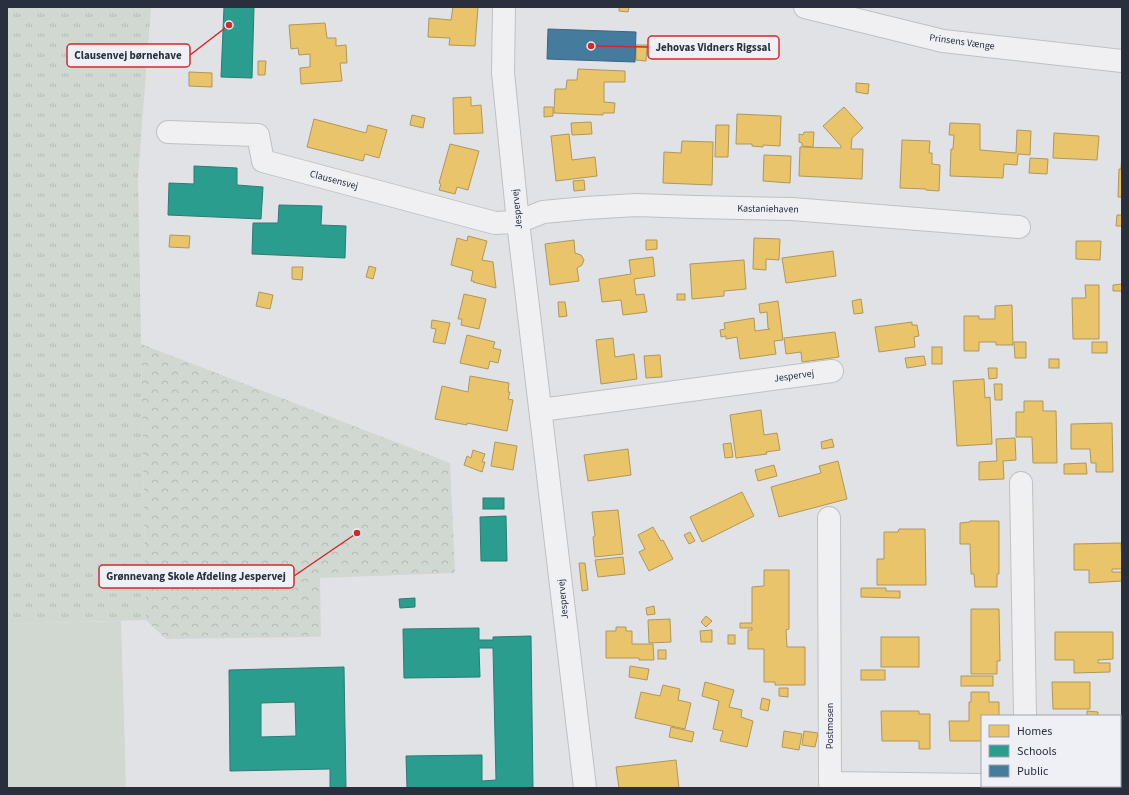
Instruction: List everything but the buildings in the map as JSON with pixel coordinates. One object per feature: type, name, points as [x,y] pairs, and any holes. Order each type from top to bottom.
[{"type":"street","name":"Jespervej","points":[[504,7],[503,73],[518,222],[585,788]]},
{"type":"street","name":"Prinsens Vænge","points":[[804,7],[943,41],[1122,61]]},
{"type":"street","name":"Clausensvej","points":[[168,132],[258,135],[263,161],[495,223],[518,222]]},
{"type":"street","name":"Kastaniehaven","points":[[518,222],[542,212],[636,205],[792,209],[1019,227]]},
{"type":"street","name":"Jespervej","points":[[541,410],[832,371]]},
{"type":"street","points":[[1021,483],[1025,715]]},
{"type":"street","name":"Postmosen","points":[[829,518],[830,783],[981,785]]},
{"type":"green space","points":[[7,7],[151,7],[138,176],[146,620],[7,624]]},
{"type":"green space","points":[[141,344],[450,463],[455,573],[320,578],[321,637],[166,639],[146,620]]},
{"type":"green space","points":[[121,621],[126,788],[7,788],[7,624]]},
{"type":"place","name":"Clausenvej børnehave","points":[[229,25]]},
{"type":"place","name":"Jehovas Vidners Rigssal","points":[[591,46]]},
{"type":"place","name":"Grønnevang Skole Afdeling Jespervej","points":[[357,533]]}]
